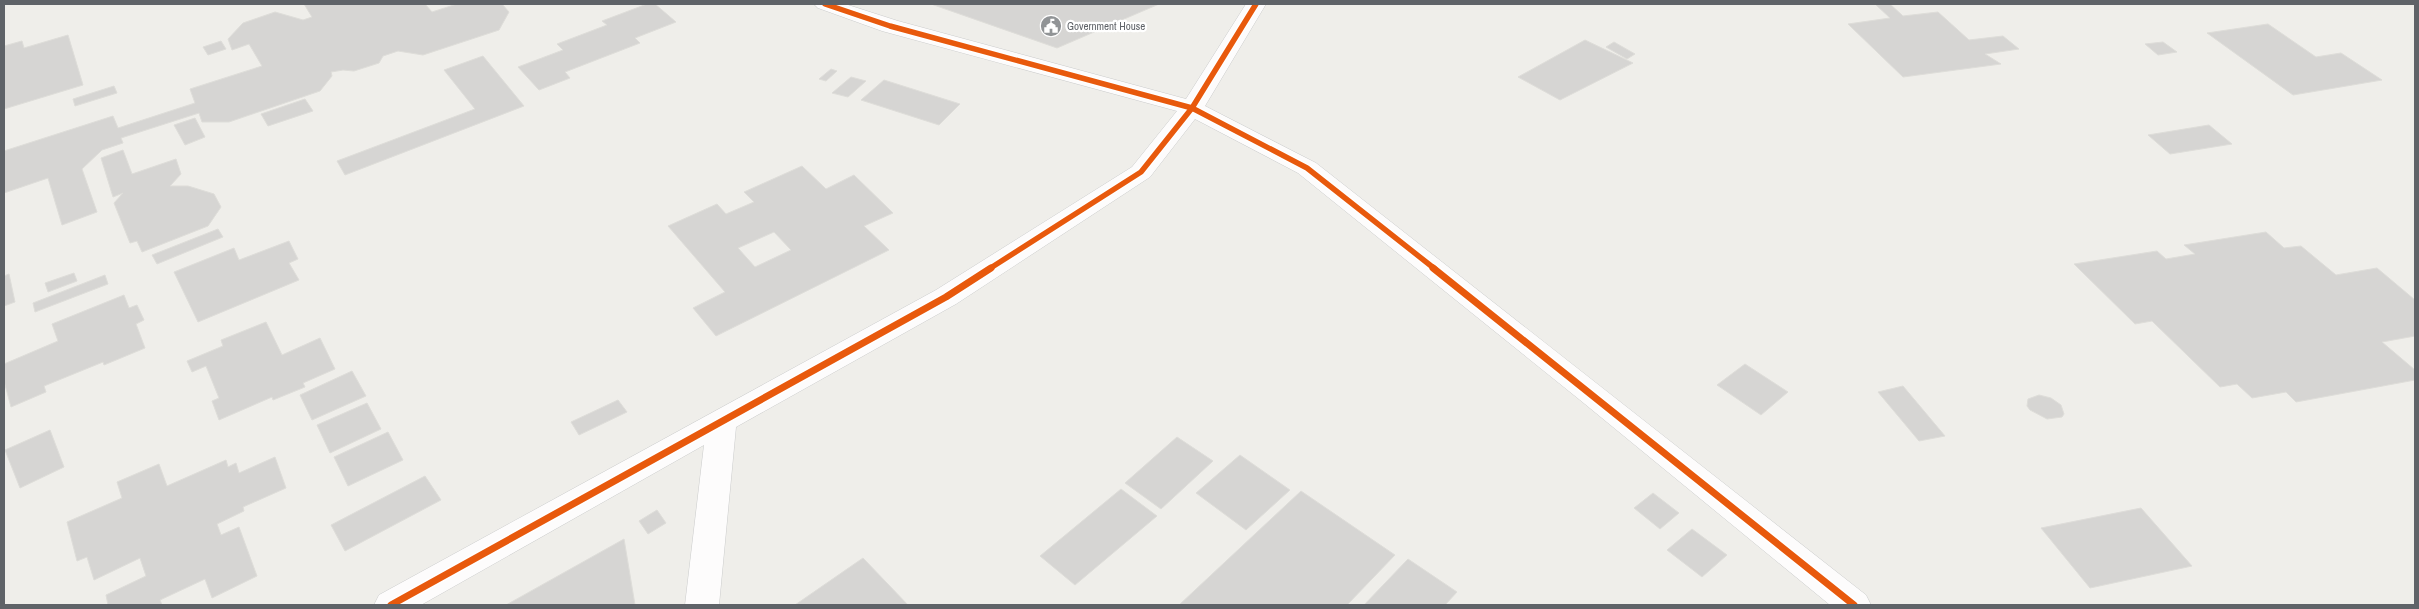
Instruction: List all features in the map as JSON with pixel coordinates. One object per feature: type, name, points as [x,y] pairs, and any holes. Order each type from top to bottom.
[{"type":"street","points":[[825,4],[890,26],[1192,108],[1307,168],[1590,392],[1854,605]]},
{"type":"street","points":[[391,605],[946,297],[1141,172],[1192,108],[1256,4]]},
{"type":"street","points":[[702,605],[722,421]]},
{"type":"building","points":[[304,4],[425,4],[432,12],[457,4],[502,4],[509,12],[499,30],[423,55],[398,51],[383,56],[379,63],[354,71],[331,72],[332,76],[320,91],[229,122],[202,122],[199,113],[121,138],[123,143],[102,150],[82,169],[97,212],[62,225],[48,178],[4,193],[4,151],[113,116],[118,128],[195,103],[190,89],[262,66],[249,44],[232,50],[228,39],[243,23],[275,12],[303,20],[312,17]]},
{"type":"building","points":[[647,4],[655,4],[676,22],[635,38],[640,43],[565,72],[570,78],[539,90],[518,67],[563,50],[557,44],[607,25],[602,21]]},
{"type":"building","name":"Government House","points":[[931,4],[1159,4],[1057,48]]},
{"type":"building","points":[[1875,4],[1890,4],[1903,16],[1938,12],[1969,40],[2003,36],[2019,49],[1985,54],[2001,64],[1903,77],[1848,24],[1890,18]]},
{"type":"building","points":[[2268,24],[2316,57],[2341,53],[2382,80],[2293,95],[2207,33]]},
{"type":"building","points":[[68,35],[83,85],[4,109],[4,46],[22,41],[24,48]]},
{"type":"building","points":[[1585,40],[1633,63],[1560,100],[1518,77]]},
{"type":"building","points":[[221,41],[226,49],[208,55],[203,47]]},
{"type":"building","points":[[1614,42],[1635,54],[1627,59],[1606,47]]},
{"type":"building","points":[[2163,42],[2177,52],[2158,55],[2145,44]]},
{"type":"building","points":[[483,56],[524,106],[345,175],[337,161],[475,109],[444,70]]},
{"type":"building","points":[[831,69],[837,71],[826,81],[819,79]]},
{"type":"building","points":[[851,77],[866,81],[848,97],[832,93]]},
{"type":"building","points":[[884,80],[960,104],[939,125],[861,100]]},
{"type":"building","points":[[114,86],[117,93],[75,106],[73,99]]},
{"type":"building","points":[[305,99],[313,111],[268,126],[261,114]]},
{"type":"building","points":[[195,118],[205,137],[185,145],[174,125]]},
{"type":"building","points":[[2209,125],[2232,144],[2170,154],[2148,135]]},
{"type":"building","points":[[123,150],[132,174],[176,159],[181,174],[170,186],[188,186],[214,194],[221,207],[208,226],[142,252],[137,241],[130,243],[114,203],[123,193],[113,197],[101,158]]},
{"type":"building","points":[[802,166],[826,189],[854,175],[893,213],[864,226],[889,250],[716,336],[693,308],[725,292],[668,226],[717,204],[726,214],[754,202],[744,192]],"holes":[[[774,232],[791,250],[755,267],[738,248]]]},
{"type":"building","points":[[218,229],[223,237],[157,264],[152,255]]},
{"type":"building","points":[[2266,232],[2284,248],[2301,246],[2336,275],[2377,268],[2415,300],[2415,336],[2382,342],[2415,370],[2415,380],[2296,402],[2286,392],[2252,398],[2237,384],[2220,387],[2152,321],[2135,324],[2074,264],[2157,251],[2166,259],[2195,254],[2184,245]]},
{"type":"building","points":[[289,241],[298,259],[289,263],[299,280],[198,322],[174,272],[234,248],[239,260]]},
{"type":"building","points":[[74,273],[77,281],[48,292],[45,283]]},
{"type":"building","points":[[9,274],[15,302],[4,306],[4,276]]},
{"type":"building","points":[[105,275],[108,284],[35,312],[33,303]]},
{"type":"building","points":[[124,295],[129,308],[137,305],[144,320],[136,324],[145,348],[104,365],[103,362],[44,386],[46,392],[11,407],[4,381],[4,364],[58,341],[52,324]]},
{"type":"building","points":[[266,322],[282,355],[320,338],[335,369],[303,383],[305,387],[273,400],[272,397],[219,420],[212,401],[219,398],[206,366],[192,372],[187,361],[223,346],[221,340]]},
{"type":"building","points":[[1745,364],[1788,392],[1761,415],[1717,385]]},
{"type":"building","points":[[352,371],[366,396],[312,420],[300,395]]},
{"type":"building","points":[[1903,386],[1945,436],[1919,441],[1878,392]]},
{"type":"building","points":[[2039,395],[2051,398],[2061,405],[2064,414],[2062,417],[2047,419],[2030,410],[2027,406],[2028,399]]},
{"type":"building","points":[[618,400],[627,412],[579,435],[571,422]]},
{"type":"building","points":[[367,403],[381,429],[330,453],[317,425]]},
{"type":"building","points":[[50,430],[64,467],[20,488],[5,450]]},
{"type":"building","points":[[388,432],[403,460],[348,486],[334,457]]},
{"type":"building","points":[[1177,437],[1213,461],[1161,509],[1125,483]]},
{"type":"building","points":[[1240,455],[1290,490],[1246,530],[1196,493]]},
{"type":"building","points":[[275,457],[286,488],[243,507],[244,511],[217,524],[221,535],[239,527],[257,576],[212,598],[205,579],[160,600],[162,605],[108,605],[106,595],[146,576],[140,558],[94,580],[87,557],[77,561],[67,522],[122,498],[117,482],[159,464],[167,486],[226,460],[228,467],[236,463],[239,473]]},
{"type":"building","points":[[425,476],[441,500],[345,551],[331,525]]},
{"type":"building","points":[[1121,489],[1157,516],[1075,585],[1040,556]]},
{"type":"building","points":[[1301,491],[1395,555],[1347,605],[1179,605]]},
{"type":"building","points":[[1653,493],[1679,513],[1660,529],[1634,508]]},
{"type":"building","points":[[2141,508],[2192,566],[2090,588],[2041,528]]},
{"type":"building","points":[[657,510],[666,523],[648,534],[639,521]]},
{"type":"building","points":[[1692,529],[1727,555],[1702,577],[1667,550]]},
{"type":"building","points":[[624,539],[635,605],[506,605]]},
{"type":"building","points":[[863,558],[908,605],[795,605]]},
{"type":"building","points":[[1408,559],[1457,592],[1445,605],[1364,605]]},
{"type":"cycle path","points":[[825,4],[890,26],[1192,108],[1307,168],[1590,392],[1854,605]]},
{"type":"cycle path","points":[[391,605],[946,297],[1141,172],[1192,108],[1256,4]]},
{"type":"place","name":"Government House","points":[[1051,26]]}]
